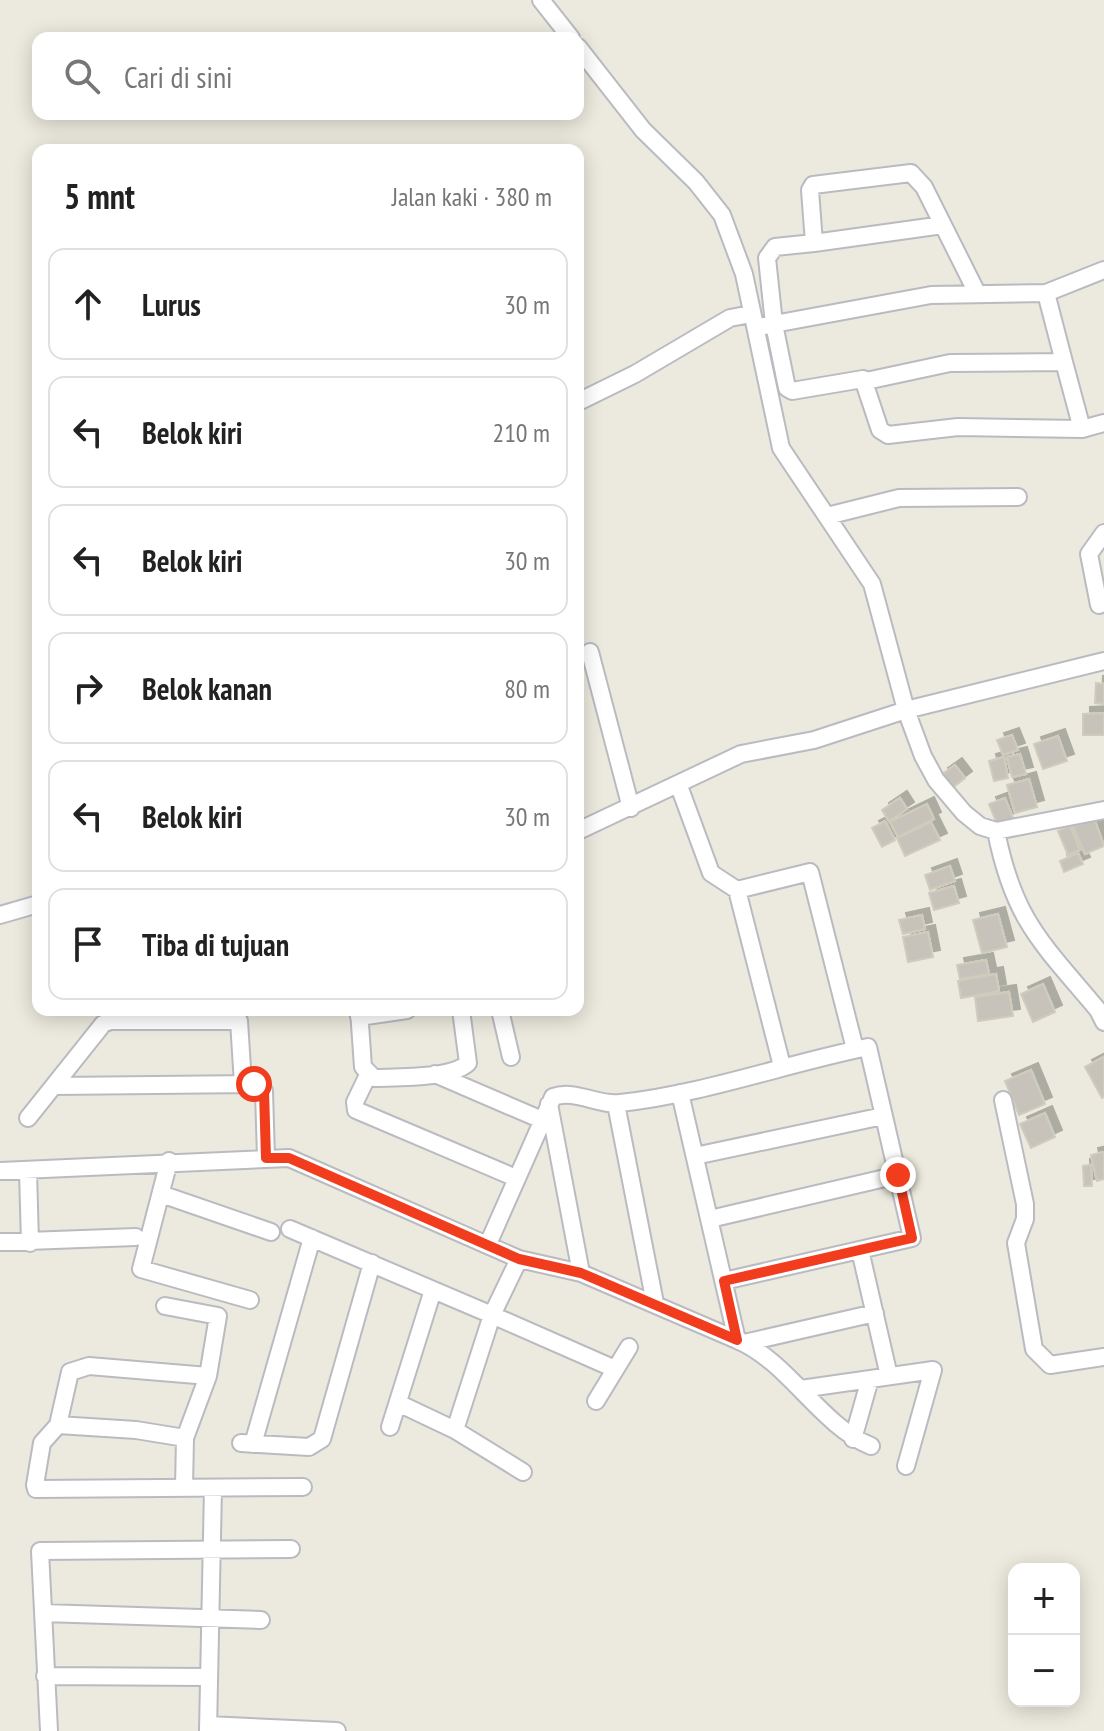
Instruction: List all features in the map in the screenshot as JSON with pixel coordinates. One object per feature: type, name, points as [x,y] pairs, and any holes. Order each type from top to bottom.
[{"type":"street","points":[[541,0],[566,32]]},
{"type":"street","points":[[584,55],[643,130],[696,182],[722,215],[744,274],[770,383],[781,448],[872,584],[906,710],[923,756],[950,799],[980,826],[996,831],[1104,810]]},
{"type":"street","points":[[814,243],[810,190],[819,182],[911,173],[924,187],[977,293]]},
{"type":"street","points":[[943,225],[770,251],[767,258],[784,386],[788,389],[859,378],[866,381],[950,363],[1064,362]]},
{"type":"street","points":[[584,399],[635,374],[730,318],[774,324],[931,295],[1046,293],[1104,270]]},
{"type":"street","points":[[1046,293],[1082,429]]},
{"type":"street","points":[[866,381],[880,430],[888,435],[958,427],[1082,429],[1104,423]]},
{"type":"street","points":[[827,516],[899,498],[1018,497]]},
{"type":"street","points":[[1099,605],[1089,554],[1104,533]]},
{"type":"street","points":[[590,652],[631,808]]},
{"type":"street","points":[[584,828],[741,754],[814,740],[906,710],[1104,661]]},
{"type":"street","points":[[679,786],[711,873],[737,890],[782,1066]]},
{"type":"street","points":[[996,831],[1003,864],[1020,910],[1042,948],[1098,1010],[1104,1022]]},
{"type":"street","points":[[737,890],[810,872],[855,1049]]},
{"type":"street","points":[[0,915],[32,906]]},
{"type":"street","points":[[359,1016],[363,1067],[374,1078],[435,1074],[463,1068],[468,1063],[462,1016]]},
{"type":"street","points":[[501,1016],[511,1057]]},
{"type":"street","points":[[28,1118],[103,1024],[110,1021],[239,1021],[243,1084]]},
{"type":"street","points":[[488,1244],[549,1104],[562,1094],[616,1104],[680,1093],[868,1047],[912,1238],[724,1281]]},
{"type":"street","points":[[435,1074],[542,1120]]},
{"type":"street","points":[[368,1075],[355,1102],[356,1110],[516,1178]]},
{"type":"street","points":[[55,1086],[254,1084],[264,1091],[266,1158]]},
{"type":"street","points":[[680,1093],[740,1342]]},
{"type":"street","points":[[1003,1100],[1025,1204],[1025,1219],[1016,1243],[1034,1349],[1050,1365],[1104,1357]]},
{"type":"street","points":[[549,1104],[581,1273]]},
{"type":"street","points":[[616,1104],[655,1303]]},
{"type":"street","points":[[695,1156],[883,1116]]},
{"type":"street","points":[[0,1171],[28,1171],[46,1166],[289,1158],[519,1259],[581,1273],[740,1342],[801,1389],[853,1439],[871,1446]]},
{"type":"street","points":[[169,1161],[141,1269],[250,1300]]},
{"type":"street","points":[[28,1171],[30,1243]]},
{"type":"street","points":[[710,1219],[898,1175]]},
{"type":"street","points":[[161,1194],[271,1232]]},
{"type":"street","points":[[290,1229],[615,1369]]},
{"type":"street","points":[[0,1242],[136,1237]]},
{"type":"street","points":[[312,1238],[247,1444],[309,1447],[322,1439],[372,1263]]},
{"type":"street","points":[[860,1250],[889,1376]]},
{"type":"street","points":[[455,1430],[492,1315],[519,1259]]},
{"type":"street","points":[[390,1427],[433,1290]]},
{"type":"street","points":[[165,1306],[218,1316],[208,1376],[185,1438],[184,1488]]},
{"type":"street","points":[[740,1342],[875,1313]]},
{"type":"street","points":[[596,1401],[629,1347]]},
{"type":"street","points":[[208,1376],[89,1366],[75,1368],[70,1372],[58,1425],[42,1443],[38,1454],[36,1489],[303,1487]]},
{"type":"street","points":[[801,1389],[933,1370],[906,1466]]},
{"type":"street","points":[[853,1439],[870,1379]]},
{"type":"street","points":[[398,1403],[455,1430],[523,1472]]},
{"type":"street","points":[[58,1425],[136,1430],[185,1438]]},
{"type":"street","points":[[213,1488],[208,1728],[337,1731]]},
{"type":"street","points":[[49,1731],[40,1551],[291,1549]]},
{"type":"street","points":[[43,1613],[261,1620]]},
{"type":"street","points":[[45,1676],[208,1677]]},
{"type":"building","points":[[1096,683],[1104,684],[1104,704],[1095,703]]},
{"type":"building","points":[[1104,713],[1104,735],[1083,735],[1083,714]]},
{"type":"building","points":[[1012,735],[1018,750],[1003,755],[997,740]]},
{"type":"building","points":[[1058,736],[1067,761],[1043,769],[1034,744]]},
{"type":"building","points":[[1020,754],[1026,774],[1012,777],[1007,757]]},
{"type":"building","points":[[1004,757],[1008,778],[994,781],[989,761]]},
{"type":"building","points":[[955,765],[965,778],[951,789],[941,775]]},
{"type":"building","points":[[1029,779],[1037,807],[1015,813],[1007,785]]},
{"type":"building","points":[[900,798],[907,809],[889,821],[882,810]]},
{"type":"building","points":[[1005,798],[1013,818],[997,824],[989,804]]},
{"type":"building","points":[[927,804],[934,819],[898,837],[890,822]]},
{"type":"building","points":[[1094,818],[1104,846],[1085,854],[1073,827]]},
{"type":"building","points":[[885,821],[895,840],[882,847],[872,828]]},
{"type":"building","points":[[931,822],[940,840],[905,856],[897,838]]},
{"type":"building","points":[[1070,826],[1080,850],[1068,855],[1058,831]]},
{"type":"building","points":[[1078,853],[1083,864],[1064,872],[1060,861]]},
{"type":"building","points":[[950,866],[955,881],[930,890],[925,875]]},
{"type":"building","points":[[954,886],[959,903],[934,910],[929,893]]},
{"type":"building","points":[[998,914],[1007,947],[982,953],[973,920]]},
{"type":"building","points":[[922,915],[925,929],[903,934],[899,920]]},
{"type":"building","points":[[928,932],[933,957],[908,962],[903,937]]},
{"type":"building","points":[[986,960],[989,974],[960,979],[957,965]]},
{"type":"building","points":[[996,974],[999,991],[961,998],[958,981]]},
{"type":"building","points":[[1043,984],[1055,1012],[1033,1022],[1021,994]]},
{"type":"building","points":[[1009,992],[1013,1016],[978,1021],[975,997]]},
{"type":"building","points":[[1104,1057],[1104,1097],[1102,1098],[1085,1067]]},
{"type":"building","points":[[1031,1070],[1045,1104],[1019,1115],[1005,1081]]},
{"type":"building","points":[[1045,1113],[1055,1137],[1031,1148],[1020,1124]]},
{"type":"building","points":[[1104,1152],[1104,1179],[1097,1181],[1091,1155]]},
{"type":"building","points":[[1091,1165],[1092,1186],[1084,1186],[1083,1166]]},
{"type":"route","points":[[254,1084],[264,1091],[266,1158],[289,1158],[519,1259],[581,1273],[737,1340],[724,1281],[912,1238],[898,1175]]}]
